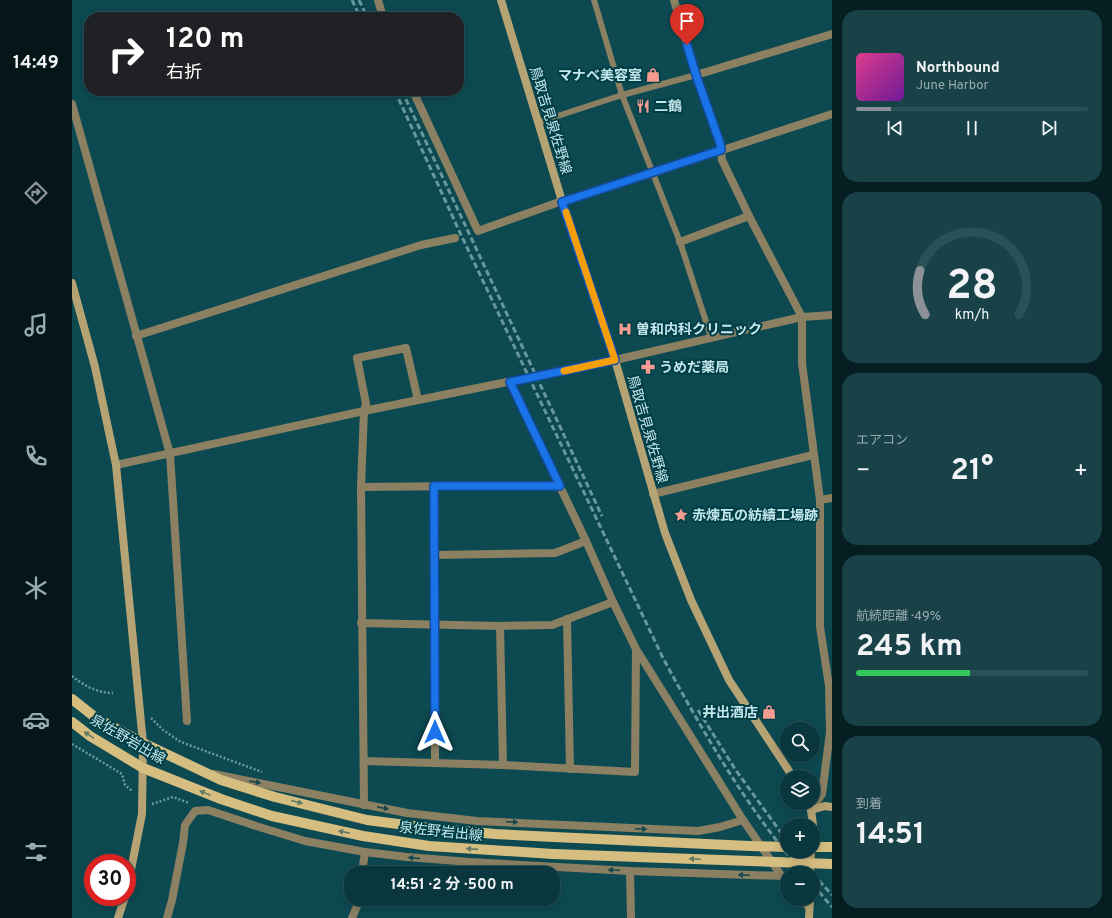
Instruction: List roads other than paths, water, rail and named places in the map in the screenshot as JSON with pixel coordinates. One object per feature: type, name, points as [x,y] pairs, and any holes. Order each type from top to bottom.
[{"type":"main road","name":"鳥取吉見泉佐野線","points":[[501,0],[562,202],[615,360],[665,533],[691,600],[729,680],[788,770]]},
{"type":"main road","points":[[72,283],[95,367],[116,465],[144,743],[142,814],[134,854]]},
{"type":"main road","name":"泉佐野岩出線","points":[[72,699],[96,718],[221,780],[275,797],[366,820],[436,829],[495,834],[780,847]]},
{"type":"main road","name":"泉佐野岩出線","points":[[72,722],[90,736],[143,768],[221,799],[272,816],[363,836],[429,846],[553,854],[832,864]]},
{"type":"main road","points":[[820,806],[832,807]]},
{"type":"main road","points":[[820,847],[832,847]]},
{"type":"main road","points":[[118,918],[122,906]]},
{"type":"main road","points":[[809,906],[809,918]]},
{"type":"street","points":[[378,0],[382,12]]},
{"type":"street","points":[[674,0],[696,75],[720,143],[722,160],[749,216],[802,317],[802,363],[820,500],[820,627],[829,686],[830,732],[822,794],[820,796]]},
{"type":"street","points":[[696,75],[832,34]]},
{"type":"street","points":[[415,96],[478,231],[832,114]]},
{"type":"street","points":[[72,104],[170,454],[187,721]]},
{"type":"street","points":[[680,242],[749,216]]},
{"type":"street","points":[[136,336],[421,245],[455,238]]},
{"type":"street","points":[[116,465],[364,411],[615,360],[802,317],[832,315]]},
{"type":"street","points":[[364,804],[361,487],[364,411],[366,404],[357,358],[406,348],[418,400]]},
{"type":"street","points":[[510,382],[636,649],[743,820],[780,873]]},
{"type":"street","points":[[653,494],[813,455]]},
{"type":"street","points":[[434,486],[435,763]]},
{"type":"street","points":[[361,487],[560,486]]},
{"type":"street","points":[[820,500],[832,498]]},
{"type":"street","points":[[435,555],[555,553],[586,541]]},
{"type":"street","points":[[362,623],[500,626],[552,625],[613,602]]},
{"type":"street","points":[[567,619],[570,769]]},
{"type":"street","points":[[500,626],[503,765]]},
{"type":"street","points":[[364,761],[503,765],[635,772],[636,649]]},
{"type":"street","points":[[203,772],[407,813],[477,821],[698,831],[720,827],[743,820]]},
{"type":"street","points":[[167,918],[172,900],[185,825],[195,811],[208,810],[305,841],[365,852],[470,862],[780,880]]},
{"type":"street","points":[[363,866],[365,852]]},
{"type":"street","points":[[630,871],[631,918]]},
{"type":"street","points":[[352,918],[357,906]]},
{"type":"lane","points":[[594,0],[622,95],[680,242],[711,337]]},
{"type":"lane","points":[[538,122],[622,95],[696,75]]},
{"type":"railway","points":[[352,0],[358,12]]},
{"type":"railway","points":[[359,0],[365,12]]},
{"type":"railway","points":[[397,96],[462,237],[663,658],[694,715],[727,770],[763,823],[797,866]]},
{"type":"railway","points":[[404,96],[602,516]]},
{"type":"railway","points":[[698,710],[735,769],[780,831]]},
{"type":"railway","points":[[800,858],[806,866]]},
{"type":"railway","points":[[820,882],[832,895]]},
{"type":"railway","points":[[820,893],[832,907]]},
{"type":"place","name":"マナベ美容室","points":[[653,75]]},
{"type":"place","name":"二鶴","points":[[643,106]]},
{"type":"place","name":"曽和内科クリニック","points":[[625,329]]},
{"type":"place","name":"うめだ薬局","points":[[648,367]]},
{"type":"place","name":"赤煉瓦の紡績工場跡","points":[[681,515]]},
{"type":"place","name":"井出酒店","points":[[769,712]]}]
